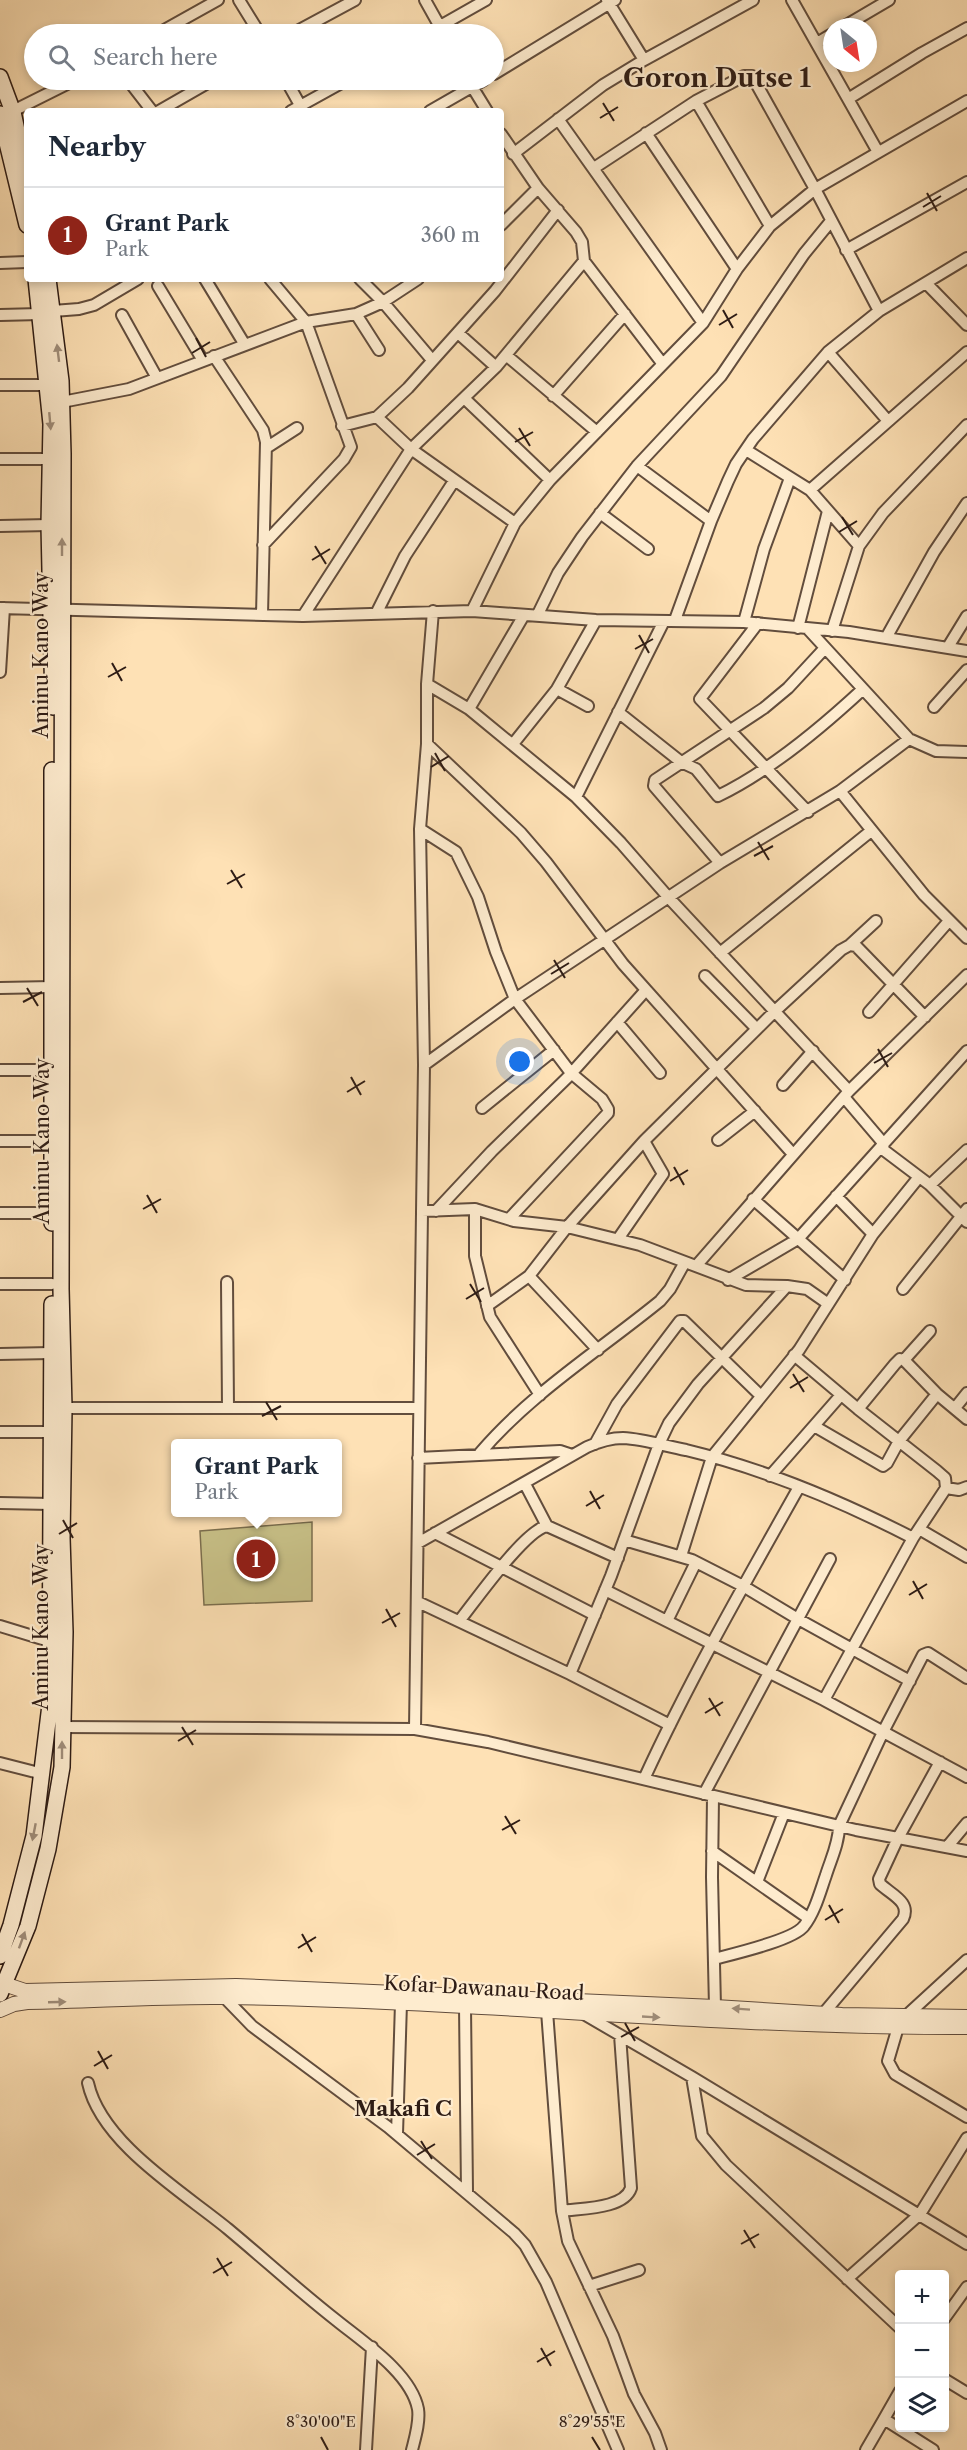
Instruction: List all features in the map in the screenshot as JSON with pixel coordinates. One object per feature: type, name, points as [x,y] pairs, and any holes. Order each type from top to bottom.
[{"type":"main road","points":[[0,77],[4,114],[24,211]]},
{"type":"main road","points":[[4,114],[24,168]]},
{"type":"main road","name":"Aminu Kano Way","points":[[0,1956],[11,1925],[31,1847],[42,1780],[50,1705],[51,1432],[58,1408],[51,1353],[51,833],[62,402],[46,312],[37,282]]},
{"type":"main road","name":"Aminu Kano Way","points":[[2,1989],[28,1926],[48,1849],[62,1767],[65,1632],[58,1408],[62,1299],[64,1019],[56,609],[49,525],[52,459],[46,385],[48,282]]},
{"type":"main road","points":[[42,1780],[59,1789]]},
{"type":"street","points":[[175,24],[218,0]]},
{"type":"street","points":[[239,0],[254,24]]},
{"type":"street","points":[[311,24],[355,0]]},
{"type":"street","points":[[425,0],[438,24]]},
{"type":"street","points":[[452,24],[486,0]]},
{"type":"street","points":[[513,154],[603,85],[753,0]]},
{"type":"street","points":[[792,0],[878,152]]},
{"type":"street","points":[[858,18],[889,0]]},
{"type":"street","points":[[504,68],[611,1],[644,60]]},
{"type":"street","points":[[848,99],[922,52],[967,28]]},
{"type":"street","points":[[817,42],[823,39]]},
{"type":"street","points":[[594,168],[696,101],[744,76],[752,76],[879,311]]},
{"type":"street","points":[[4,114],[54,90]]},
{"type":"street","points":[[136,90],[150,108]]},
{"type":"street","points":[[164,108],[196,90]]},
{"type":"street","points":[[290,90],[296,108],[328,90]]},
{"type":"street","points":[[434,108],[460,90]]},
{"type":"street","points":[[474,90],[485,108]]},
{"type":"street","points":[[696,101],[770,226]]},
{"type":"street","points":[[472,611],[485,580],[515,523],[550,480],[703,323],[737,270],[770,226],[815,189],[967,101]]},
{"type":"street","points":[[558,119],[703,323]]},
{"type":"street","points":[[646,133],[737,270]]},
{"type":"street","points":[[504,139],[538,188],[582,242],[584,261],[662,363]]},
{"type":"street","points":[[846,250],[967,182]]},
{"type":"street","points":[[504,222],[538,188]]},
{"type":"street","points":[[504,279],[558,210]]},
{"type":"street","points":[[538,614],[571,552],[600,513],[637,466],[721,376],[804,254],[831,221]]},
{"type":"street","points":[[675,621],[711,521],[736,464],[746,450],[828,352],[879,311],[967,258]]},
{"type":"street","points":[[303,616],[411,449],[496,367],[584,261]]},
{"type":"street","points":[[0,263],[24,262]]},
{"type":"street","points":[[0,315],[79,309],[94,305],[133,282]]},
{"type":"street","points":[[207,282],[245,345]]},
{"type":"street","points":[[263,545],[349,453],[351,447],[306,322],[273,282]]},
{"type":"street","points":[[363,282],[432,360]]},
{"type":"street","points":[[62,402],[129,389],[202,359],[306,322],[356,314],[383,302],[411,282]]},
{"type":"street","points":[[342,426],[377,417],[408,388],[502,282]]},
{"type":"street","points":[[926,283],[967,325]]},
{"type":"street","points":[[158,286],[202,359]]},
{"type":"street","points":[[356,314],[379,350]]},
{"type":"street","points":[[553,396],[625,314]]},
{"type":"street","points":[[122,315],[157,378]]},
{"type":"street","points":[[458,333],[496,367]]},
{"type":"street","points":[[828,352],[888,422]]},
{"type":"street","points":[[810,490],[967,352]]},
{"type":"street","points":[[506,355],[597,432]]},
{"type":"street","points":[[214,356],[263,430],[266,447],[261,615]]},
{"type":"street","points":[[0,385],[46,385]]},
{"type":"street","points":[[464,398],[550,480]]},
{"type":"street","points":[[377,417],[411,449],[515,523]]},
{"type":"street","points":[[832,631],[860,546],[883,513],[967,424]]},
{"type":"street","points":[[266,447],[297,428]]},
{"type":"street","points":[[746,450],[810,490],[860,546]]},
{"type":"street","points":[[0,459],[52,459]]},
{"type":"street","points":[[637,466],[711,521]]},
{"type":"street","points":[[744,622],[756,573],[790,478]]},
{"type":"street","points":[[376,614],[405,556],[454,481]]},
{"type":"street","points":[[886,638],[933,552],[967,503]]},
{"type":"street","points":[[803,629],[828,511]]},
{"type":"street","points":[[600,513],[648,549]]},
{"type":"street","points":[[0,526],[49,525]]},
{"type":"street","points":[[0,672],[2,608],[303,616],[472,611],[596,620],[744,622],[886,638],[967,651]]},
{"type":"street","points":[[415,1729],[424,1065],[420,829],[427,744],[427,684],[433,611]]},
{"type":"street","points":[[469,709],[524,615]]},
{"type":"street","points":[[948,647],[967,616]]},
{"type":"street","points":[[513,744],[557,689],[596,620]]},
{"type":"street","points":[[576,797],[664,621]]},
{"type":"street","points":[[758,623],[700,697],[701,702],[808,812]]},
{"type":"street","points":[[803,629],[825,648],[909,739],[936,751],[967,752]]},
{"type":"street","points":[[720,863],[654,786],[655,780],[729,729],[765,708],[788,688],[825,648]]},
{"type":"street","points":[[934,707],[967,670]]},
{"type":"street","points":[[427,684],[469,709],[576,797],[813,1051],[847,1094],[882,1146],[965,1216],[903,1289]]},
{"type":"street","points":[[557,689],[588,706]]},
{"type":"street","points":[[618,712],[681,762],[696,769],[718,796],[765,767],[832,717],[863,689]]},
{"type":"street","points":[[424,1065],[515,999],[720,863],[840,791],[909,739]]},
{"type":"street","points":[[427,744],[521,832],[646,990],[792,1153]]},
{"type":"street","points":[[840,791],[948,922],[967,938]]},
{"type":"street","points":[[420,829],[456,852],[478,897],[496,952],[515,999],[571,1073],[602,1099],[608,1109],[608,1113],[509,1219]]},
{"type":"street","points":[[720,953],[871,831]]},
{"type":"street","points":[[487,1306],[529,1276],[567,1227],[644,1141],[775,1011],[876,921]]},
{"type":"street","points":[[869,1012],[948,922]]},
{"type":"street","points":[[850,945],[856,946],[925,1017]]},
{"type":"street","points":[[696,1266],[792,1153],[847,1094],[967,975]]},
{"type":"street","points":[[705,976],[757,1029]]},
{"type":"street","points":[[0,988],[52,987]]},
{"type":"street","points":[[436,1211],[492,1151],[571,1073],[646,990]]},
{"type":"street","points":[[617,1022],[660,1073]]},
{"type":"street","points":[[482,1108],[554,1050]]},
{"type":"street","points":[[783,1085],[813,1051]]},
{"type":"street","points":[[728,1280],[798,1239],[967,1051]]},
{"type":"street","points":[[0,1070],[52,1070]]},
{"type":"street","points":[[718,1140],[755,1111]]},
{"type":"street","points":[[0,1141],[52,1141]]},
{"type":"street","points":[[618,1239],[663,1174],[644,1141]]},
{"type":"street","points":[[930,1185],[967,1150]]},
{"type":"street","points":[[681,1556],[712,1457],[794,1355],[873,1234],[919,1177]]},
{"type":"street","points":[[836,1196],[873,1234]]},
{"type":"street","points":[[753,1199],[845,1280]]},
{"type":"street","points":[[422,1211],[475,1209],[509,1219],[567,1227],[640,1245],[728,1280],[751,1286],[787,1286],[807,1289],[827,1304]]},
{"type":"street","points":[[475,1209],[475,1256],[487,1306],[494,1326],[540,1395]]},
{"type":"street","points":[[0,1212],[52,1213]]},
{"type":"street","points":[[480,1453],[511,1419],[660,1300],[670,1289],[685,1262]]},
{"type":"street","points":[[529,1276],[598,1350]]},
{"type":"street","points":[[227,1282],[228,1408]]},
{"type":"street","points":[[0,1284],[52,1284]]},
{"type":"street","points":[[570,1674],[618,1558],[659,1444],[681,1405],[787,1286]]},
{"type":"street","points":[[595,1444],[617,1404],[678,1322],[684,1321],[761,1396]]},
{"type":"street","points":[[858,1409],[895,1364],[900,1359],[904,1360],[930,1331]]},
{"type":"street","points":[[0,1354],[51,1353]]},
{"type":"street","points":[[794,1355],[937,1471],[945,1478],[946,1488],[916,1534],[824,1700]]},
{"type":"street","points":[[904,1360],[937,1394],[967,1419]]},
{"type":"street","points":[[955,1408],[967,1393]]},
{"type":"street","points":[[814,1426],[883,1466],[899,1441],[937,1394]]},
{"type":"street","points":[[770,1476],[841,1395]]},
{"type":"street","points":[[58,1408],[418,1407]]},
{"type":"street","points":[[0,1432],[51,1432]]},
{"type":"street","points":[[418,1543],[525,1484],[572,1455],[595,1444],[622,1438],[712,1457],[770,1476],[842,1503],[967,1557]]},
{"type":"street","points":[[418,1458],[480,1453],[560,1451],[572,1455]]},
{"type":"street","points":[[525,1484],[548,1526],[618,1558]]},
{"type":"street","points":[[644,1779],[669,1725],[799,1487]]},
{"type":"street","points":[[946,1488],[959,1490],[967,1487]]},
{"type":"street","points":[[0,1503],[51,1504]]},
{"type":"street","points":[[460,1620],[501,1567],[530,1536],[540,1528],[548,1526]]},
{"type":"street","points":[[435,1533],[595,1615]]},
{"type":"street","points":[[624,1540],[696,1562],[743,1586],[910,1681]]},
{"type":"street","points":[[715,2007],[712,1851],[708,1795],[769,1672],[830,1559]]},
{"type":"street","points":[[667,1621],[696,1562]]},
{"type":"street","points":[[605,1590],[824,1700],[967,1777]]},
{"type":"street","points":[[418,1602],[460,1620],[669,1725]]},
{"type":"street","points":[[0,1626],[49,1641]]},
{"type":"street","points":[[714,1959],[796,1934],[804,1927],[818,1898],[838,1837],[839,1826],[883,1731],[926,1653],[965,1672]]},
{"type":"street","points":[[62,1727],[415,1729],[488,1742],[839,1826],[967,1851]]},
{"type":"street","points":[[823,2014],[903,1919],[907,1911],[906,1906],[880,1884],[879,1879],[898,1838],[940,1762]]},
{"type":"street","points":[[0,1763],[42,1780]]},
{"type":"street","points":[[757,1882],[784,1813]]},
{"type":"street","points":[[947,1847],[967,1823]]},
{"type":"street","points":[[712,1851],[808,1918]]},
{"type":"street","points":[[967,1960],[902,2022],[888,2061],[895,2074],[967,2117]]},
{"type":"street","name":"Kofar Dawanau Road","points":[[2,1989],[25,1991],[236,1986],[715,2007],[967,2027]]},
{"type":"street","points":[[223,1996],[252,2026],[352,2098],[514,2233],[530,2254],[546,2282],[618,2450]]},
{"type":"street","name":"Kofar Dawanau Road","points":[[0,2010],[27,2002],[223,1996],[582,2013],[902,2022],[967,2017]]},
{"type":"street","points":[[397,2134],[400,2003]]},
{"type":"street","points":[[465,2006],[467,2192]]},
{"type":"street","points":[[547,2011],[562,2211],[568,2241],[613,2336],[634,2394],[655,2433],[661,2450]]},
{"type":"street","points":[[582,2013],[967,2244]]},
{"type":"street","points":[[562,2211],[616,2203],[625,2198],[631,2188],[620,2035]]},
{"type":"street","points":[[692,2077],[702,2136],[707,2144],[726,2165],[896,2324]]},
{"type":"street","points":[[88,2083],[93,2100],[106,2120],[139,2160],[226,2228],[304,2294],[372,2347],[392,2366],[418,2409],[412,2450]]},
{"type":"street","points":[[847,2279],[920,2214],[967,2138]]},
{"type":"street","points":[[589,2286],[639,2270]]},
{"type":"street","points":[[949,2313],[967,2287]]},
{"type":"street","points":[[366,2450],[372,2347]]},
{"type":"street","points":[[949,2382],[967,2393]]},
{"type":"street","points":[[866,2450],[895,2400]]},
{"type":"street","points":[[884,2419],[933,2450]]},
{"type":"shaded area","points":[[312,1522],[312,1601],[204,1605],[200,1531]]},
{"type":"place","name":"Grant Park","points":[[256,1559]]},
{"type":"district","name":"Goron Dutse 1","points":[[717,78]]},
{"type":"district","name":"Makafi C","points":[[403,2108]]}]
